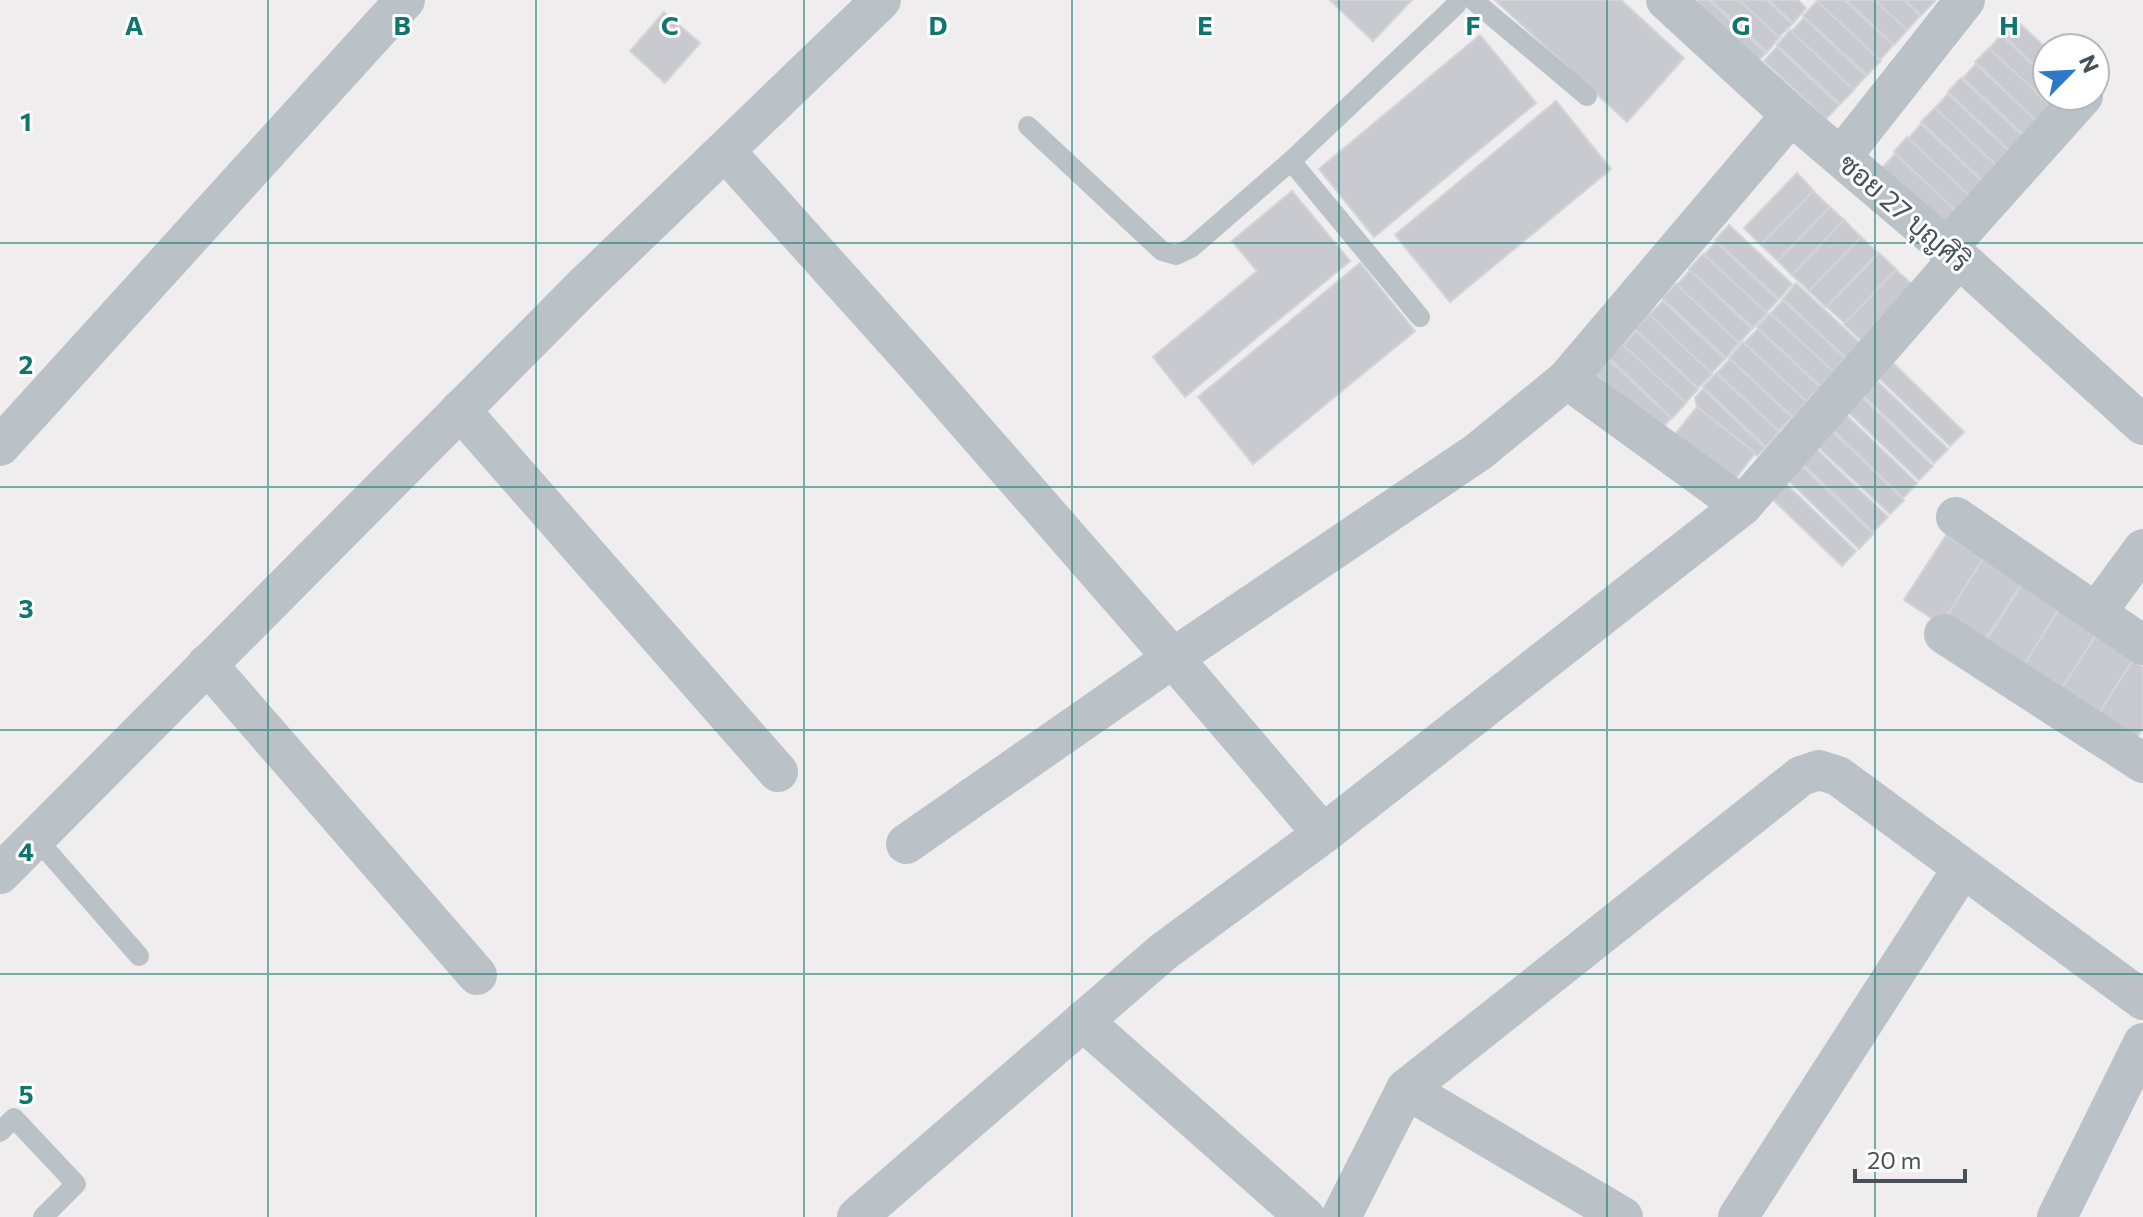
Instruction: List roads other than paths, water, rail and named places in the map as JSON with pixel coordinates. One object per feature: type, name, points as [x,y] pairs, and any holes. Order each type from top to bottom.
[{"type":"street","points":[[0,446],[405,0]]},
{"type":"street","points":[[0,874],[582,288],[881,0]]},
{"type":"street","name":"ซอย 27 บุญศิริ","points":[[1666,0],[1791,115],[1953,253],[2143,425]]},
{"type":"street","points":[[1841,157],[1965,0]]},
{"type":"street","points":[[857,1217],[1163,952],[1323,834],[1742,506],[2071,112]]},
{"type":"street","points":[[906,844],[1173,658],[1478,452],[1567,379],[1791,115]]},
{"type":"street","points":[[725,151],[897,342],[1323,834]]},
{"type":"street","points":[[1567,379],[1742,506]]},
{"type":"street","points":[[460,410],[778,772]]},
{"type":"street","points":[[1956,517],[2143,645]]},
{"type":"street","points":[[2096,613],[2143,549]]},
{"type":"street","points":[[1944,634],[2143,763]]},
{"type":"street","points":[[207,664],[477,975]]},
{"type":"street","points":[[1341,1217],[1406,1089],[1801,776],[1819,770],[1838,776],[2143,1000]]},
{"type":"street","points":[[1738,1217],[1962,869]]},
{"type":"street","points":[[1083,1021],[1305,1217]]},
{"type":"street","points":[[2057,1217],[2143,1043]]},
{"type":"street","points":[[1406,1089],[1623,1217]]},
{"type":"lane","points":[[1028,126],[1162,251],[1176,255],[1191,248],[1291,161],[1456,5],[1456,0]]},
{"type":"lane","points":[[1473,0],[1587,96]]},
{"type":"lane","points":[[1291,161],[1420,317]]},
{"type":"lane","points":[[36,838],[139,956]]},
{"type":"lane","points":[[5,1118],[76,1184],[43,1217]]}]
